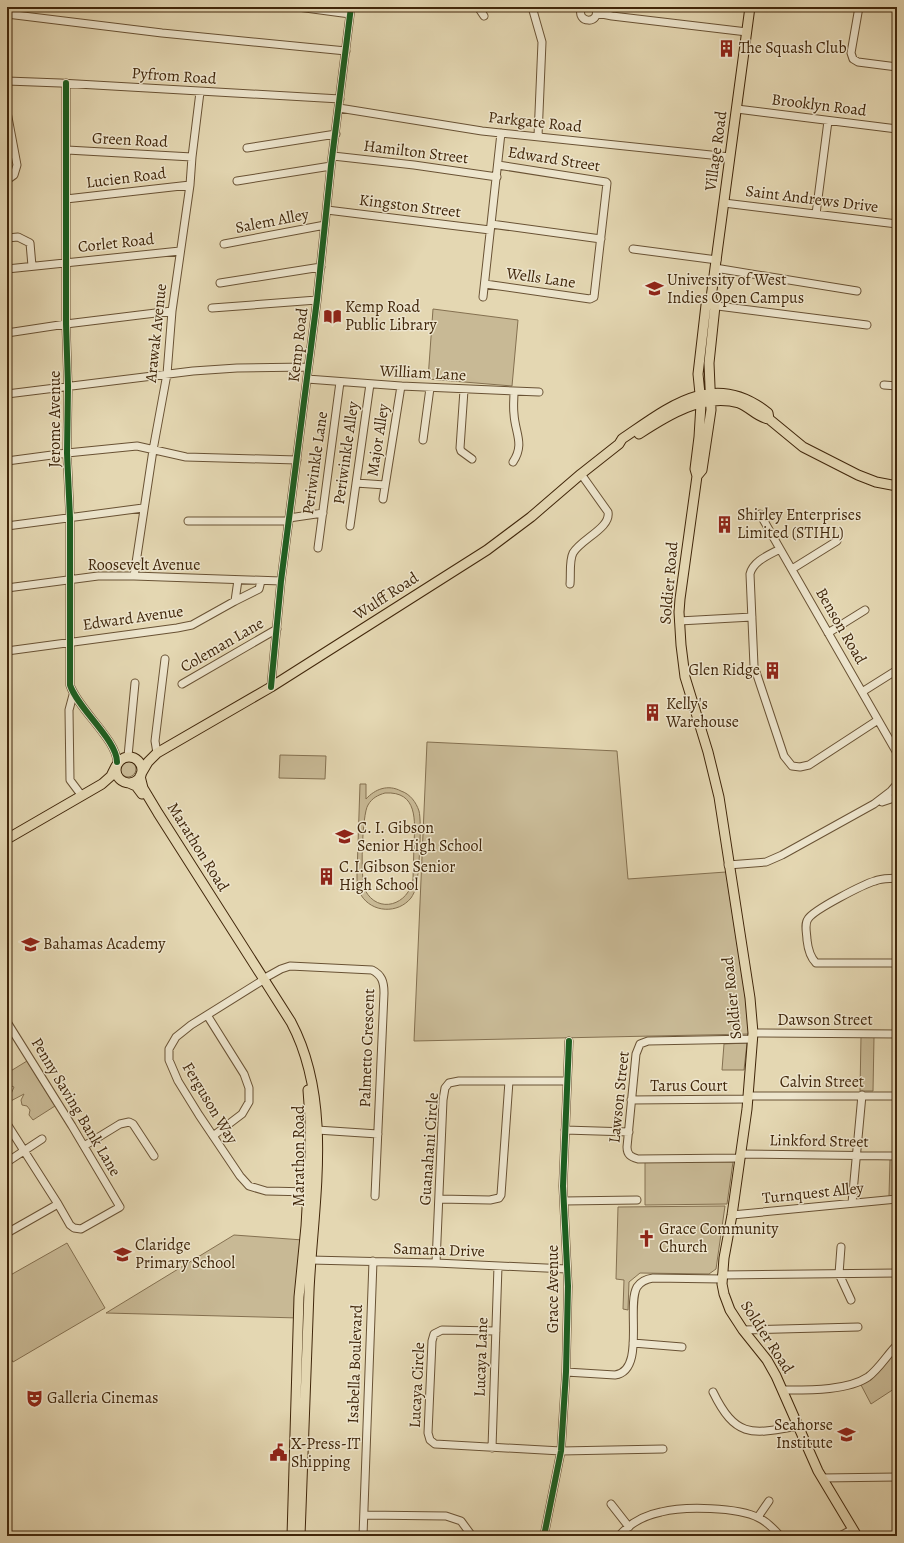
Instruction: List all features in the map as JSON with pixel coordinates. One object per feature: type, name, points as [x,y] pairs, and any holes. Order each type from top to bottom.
[{"type":"main road","name":"Village Road","points":[[700,399],[698,374],[716,264],[750,7]]},
{"type":"main road","name":"Village Road","points":[[710,303],[709,363],[711,397]]},
{"type":"main road","name":"Wulff Road","points":[[124,760],[143,758],[157,753],[271,687],[487,550],[531,517],[619,444],[622,439],[666,410],[689,398],[700,399],[728,393],[751,400],[768,413],[769,419],[803,447],[858,475],[876,482],[897,486]]},
{"type":"main road","name":"Soldier Road","points":[[711,397],[702,470],[698,476],[680,598],[679,621],[685,677],[715,781],[723,819],[728,865],[750,998],[753,1036],[741,1156],[722,1277],[724,1294],[728,1305],[743,1330],[767,1360],[783,1390],[822,1478],[855,1532]]},
{"type":"main road","name":"Soldier Road","points":[[698,476],[695,469],[699,437],[700,399]]},
{"type":"main road","name":"Wulff Road","points":[[141,775],[148,762],[157,753]]},
{"type":"main road","points":[[97,787],[112,782],[120,781],[128,783],[137,780],[141,775],[142,770],[140,762],[124,760]]},
{"type":"main road","points":[[124,760],[117,775],[119,779],[128,783]]},
{"type":"main road","points":[[7,839],[97,787],[111,776],[124,760]]},
{"type":"main road","name":"Marathon Road","points":[[141,775],[141,782],[146,792],[262,980],[292,1035],[305,1076],[310,1118],[312,1192],[300,1536]]},
{"type":"main road","name":"Marathon Road","points":[[128,783],[135,785],[140,791],[262,980],[291,1022],[301,1044],[313,1090],[317,1130],[312,1192],[299,1297],[292,1536]]},
{"type":"street","points":[[298,7],[351,10]]},
{"type":"street","points":[[478,7],[484,16]]},
{"type":"street","points":[[532,7],[542,42],[538,136]]},
{"type":"street","points":[[582,7],[580,14],[586,20],[594,19],[596,10],[612,16],[747,32]]},
{"type":"street","points":[[859,7],[851,53],[853,59],[858,62],[897,68]]},
{"type":"street","name":"Kemp Road","points":[[271,687],[289,520],[317,300],[331,166],[351,10]]},
{"type":"street","points":[[7,14],[162,33],[346,51]]},
{"type":"street","name":"Pyfrom Road","points":[[7,81],[340,99]]},
{"type":"street","name":"Jerome Avenue","points":[[66,83],[66,324],[68,386],[67,453],[70,518],[70,685],[73,695],[124,760]]},
{"type":"street","name":"Arawak Avenue","points":[[134,576],[143,508],[167,374],[172,311],[190,185],[200,92]]},
{"type":"street","name":"Parkgate Road","points":[[339,108],[482,131],[730,157]]},
{"type":"street","name":"Brooklyn Road","points":[[737,109],[897,129]]},
{"type":"street","points":[[7,112],[17,165],[14,175],[7,180]]},
{"type":"street","points":[[816,214],[828,120]]},
{"type":"street","points":[[483,297],[501,133]]},
{"type":"street","points":[[247,148],[336,134]]},
{"type":"street","name":"Green Road","points":[[66,150],[192,157]]},
{"type":"street","name":"Hamilton Street","points":[[333,156],[414,165],[496,177]]},
{"type":"street","name":"Edward Street","points":[[498,165],[606,182],[601,239]]},
{"type":"street","points":[[237,181],[331,166]]},
{"type":"street","name":"Lucien Road","points":[[66,199],[190,185]]},
{"type":"street","name":"Saint Andrews Drive","points":[[724,203],[897,224]]},
{"type":"street","name":"Kingston Street","points":[[327,210],[601,239]]},
{"type":"street","name":"Salem Alley","points":[[224,244],[325,226]]},
{"type":"street","points":[[7,238],[18,238],[30,243],[32,266]]},
{"type":"street","name":"Wells Lane","points":[[485,284],[590,299],[594,297],[601,239]]},
{"type":"street","points":[[633,249],[856,291]]},
{"type":"street","name":"Corlet Road","points":[[7,269],[180,251]]},
{"type":"street","points":[[220,283],[321,267]]},
{"type":"street","points":[[212,308],[317,300]]},
{"type":"street","points":[[710,303],[867,325]]},
{"type":"street","points":[[7,333],[172,311]]},
{"type":"street","points":[[7,394],[193,371],[237,368],[308,367]]},
{"type":"street","name":"William Lane","points":[[307,379],[464,390],[539,392]]},
{"type":"street","name":"Periwinkle Lane","points":[[318,548],[340,382]]},
{"type":"street","name":"Periwinkle Alley","points":[[350,526],[370,384]]},
{"type":"street","points":[[884,385],[897,386]]},
{"type":"street","name":"Major Alley","points":[[383,499],[401,386]]},
{"type":"street","points":[[423,440],[430,388]]},
{"type":"street","points":[[464,390],[460,448],[472,459]]},
{"type":"street","points":[[512,462],[516,457],[519,448],[519,437],[514,414],[514,392]]},
{"type":"street","points":[[7,461],[137,446],[186,457],[297,460]]},
{"type":"street","points":[[570,584],[571,560],[574,552],[579,545],[604,526],[608,521],[609,516],[608,512],[581,474]]},
{"type":"street","points":[[356,484],[385,485]]},
{"type":"street","points":[[7,526],[143,508]]},
{"type":"street","points":[[188,521],[289,520],[323,513]]},
{"type":"street","name":"Benson Road","points":[[760,514],[897,753]]},
{"type":"street","points":[[792,569],[837,541]]},
{"type":"street","points":[[780,549],[757,563],[751,570],[752,657],[756,675],[781,750],[787,761],[792,766],[800,767],[808,765],[878,720]]},
{"type":"street","name":"Roosevelt Avenue","points":[[7,588],[98,576],[282,581]]},
{"type":"street","points":[[235,601],[238,580]]},
{"type":"street","name":"Edward Avenue","points":[[7,651],[192,625],[259,589],[261,581]]},
{"type":"street","points":[[828,633],[865,610]]},
{"type":"street","points":[[679,621],[752,617]]},
{"type":"street","name":"Coleman Lane","points":[[182,684],[277,629]]},
{"type":"street","points":[[157,753],[155,741],[165,659]]},
{"type":"street","points":[[862,692],[897,670]]},
{"type":"street","points":[[124,760],[136,683]]},
{"type":"street","name":"Jerome Avenue","points":[[73,695],[69,710],[70,780],[82,796]]},
{"type":"street","points":[[728,865],[756,864],[766,862],[782,855],[874,804],[891,791],[897,784]]},
{"type":"street","points":[[874,804],[897,797]]},
{"type":"street","points":[[897,878],[875,881],[859,888],[820,909],[810,916],[806,922],[809,952],[816,962],[897,963]]},
{"type":"street","name":"Palmetto Crescent","points":[[262,980],[281,969],[290,966],[372,970],[379,974],[384,985],[384,993],[375,1196]]},
{"type":"street","name":"Ferguson Way","points":[[262,980],[207,1015],[176,1037],[172,1042],[169,1054],[171,1066],[178,1081],[212,1136],[240,1176],[249,1186],[266,1191],[312,1192]]},
{"type":"street","points":[[207,1015],[244,1074],[249,1088],[249,1102],[242,1114],[212,1136]]},
{"type":"street","name":"Penny Saving Bank Lane","points":[[7,1022],[120,1207],[81,1230],[70,1225],[58,1204]]},
{"type":"street","name":"Dawson Street","points":[[753,1036],[897,1034]]},
{"type":"street","name":"Lawson Street","points":[[741,1156],[634,1158],[629,1155],[628,1152],[631,1100],[636,1054],[638,1046],[642,1042],[753,1036]]},
{"type":"street","name":"Grace Avenue","points":[[544,1536],[561,1451],[566,1372],[567,1269],[563,1186],[566,1081],[569,1041]]},
{"type":"street","name":"Guanahani Circle","points":[[436,1263],[443,1100],[445,1088],[453,1081],[566,1081]]},
{"type":"street","points":[[439,1199],[490,1200],[499,1198],[501,1195],[509,1081]]},
{"type":"street","points":[[852,1203],[862,1095]]},
{"type":"street","name":"Calvin Street","points":[[748,1098],[862,1095],[897,1096]]},
{"type":"street","name":"Tarus Court","points":[[631,1100],[748,1098]]},
{"type":"street","points":[[84,1146],[120,1124],[129,1122],[133,1124],[154,1156]]},
{"type":"street","points":[[7,1124],[58,1204],[7,1233]]},
{"type":"street","points":[[317,1130],[378,1134]]},
{"type":"street","points":[[565,1130],[629,1132]]},
{"type":"street","points":[[7,1162],[42,1139]]},
{"type":"street","name":"Linkford Street","points":[[741,1156],[897,1156]]},
{"type":"street","name":"Turnquest Alley","points":[[732,1215],[897,1199]]},
{"type":"street","points":[[564,1201],[637,1200]]},
{"type":"street","points":[[841,1247],[839,1274],[851,1300]]},
{"type":"street","name":"Samana Drive","points":[[310,1260],[436,1263],[567,1269]]},
{"type":"street","name":"Isabella Boulevard","points":[[363,1536],[373,1261]]},
{"type":"street","name":"Lucaya Lane","points":[[492,1448],[498,1266]]},
{"type":"street","points":[[566,1372],[618,1375],[624,1372],[629,1363],[633,1343],[634,1296],[637,1287],[643,1281],[653,1278],[897,1274]]},
{"type":"street","points":[[743,1330],[858,1327]]},
{"type":"street","name":"Lucaya Circle","points":[[496,1331],[442,1330],[434,1334],[432,1341],[428,1433],[430,1440],[437,1445],[561,1451],[663,1449]]},
{"type":"street","points":[[633,1343],[682,1347]]},
{"type":"street","points":[[783,1390],[835,1387],[857,1382],[869,1376],[897,1346]]},
{"type":"street","points":[[713,1392],[727,1416],[740,1428],[760,1432],[798,1426]]},
{"type":"street","points":[[822,1478],[897,1477]]},
{"type":"street","points":[[758,1517],[769,1500]]},
{"type":"street","points":[[612,1504],[629,1527]]},
{"type":"street","points":[[619,1536],[629,1527],[650,1515],[674,1510],[710,1509],[734,1511],[758,1517],[780,1536]]},
{"type":"street","points":[[364,1515],[453,1517],[461,1521],[468,1528],[472,1536]]},
{"type":"street","points":[[840,1536],[855,1532]]},
{"type":"shaded area","points":[[433,309],[518,320],[512,386],[428,379]]},
{"type":"shaded area","points":[[427,742],[617,751],[628,879],[726,872],[745,994],[749,1034],[414,1041]]},
{"type":"shaded area","points":[[280,755],[326,756],[325,779],[279,778]]},
{"type":"shaded area","points":[[128,761],[134,763],[136,769],[134,775],[128,777],[122,775],[120,769],[122,763]]},
{"type":"shaded area","points":[[360,784],[366,784],[366,799],[378,790],[387,788],[404,792],[416,804],[420,817],[418,872],[416,887],[412,897],[399,907],[392,909],[378,908],[366,901],[361,895],[357,883]],"holes":[[[385,793],[396,794],[404,797],[409,802],[414,817],[413,879],[406,895],[392,904],[385,904],[377,902],[371,898],[365,890],[363,884],[362,861],[364,821],[368,805],[373,799]]]},
{"type":"shaded area","points":[[861,1037],[874,1037],[873,1091],[860,1091]]},
{"type":"shaded area","points":[[747,1043],[744,1070],[722,1070],[724,1044]]},
{"type":"shaded area","points":[[27,1061],[55,1106],[33,1120],[29,1115],[30,1110],[27,1106],[22,1105],[21,1100],[24,1094],[7,1103],[14,1087],[7,1084],[9,1072]]},
{"type":"shaded area","points":[[890,1159],[897,1159],[897,1196],[889,1196]]},
{"type":"shaded area","points":[[645,1161],[733,1162],[727,1204],[645,1205]]},
{"type":"shaded area","points":[[725,1206],[716,1269],[709,1274],[640,1273],[629,1282],[628,1310],[623,1309],[624,1280],[616,1279],[618,1207]]},
{"type":"shaded area","points":[[234,1235],[303,1240],[299,1318],[106,1313]]},
{"type":"shaded area","points":[[67,1243],[105,1308],[13,1362],[7,1352],[7,1277]]},
{"type":"shaded area","points":[[897,1351],[897,1387],[871,1404],[861,1385],[875,1376]]},
{"type":"cycle path","points":[[271,687],[281,581],[317,300],[331,166],[351,7]]},
{"type":"cycle path","points":[[66,83],[66,324],[68,386],[67,453],[70,518],[70,685],[74,694],[111,744],[117,762]]},
{"type":"cycle path","points":[[544,1536],[561,1451],[566,1372],[568,1286],[563,1186],[569,1041]]},
{"type":"place","name":"The Squash Club","points":[[726,48]]},
{"type":"place","name":"University of West Indies Open Campus","points":[[654,289]]},
{"type":"place","name":"Kemp Road Public Library","points":[[332,316]]},
{"type":"place","name":"Shirley Enterprises Limited (STIHL)","points":[[724,524]]},
{"type":"place","name":"Glen Ridge","points":[[773,670]]},
{"type":"place","name":"Kelly's Warehouse","points":[[653,713]]},
{"type":"place","name":"C. I. Gibson Senior High School","points":[[344,837]]},
{"type":"place","name":"C.I.Gibson Senior High School","points":[[326,876]]},
{"type":"place","name":"Bahamas Academy","points":[[30,944]]},
{"type":"place","name":"Grace Community Church","points":[[646,1238]]},
{"type":"place","name":"Claridge Primary School","points":[[122,1254]]},
{"type":"place","name":"Galleria Cinemas","points":[[34,1398]]},
{"type":"place","name":"Seahorse Institute","points":[[846,1434]]},
{"type":"place","name":"X-Press-IT Shipping","points":[[278,1453]]}]
